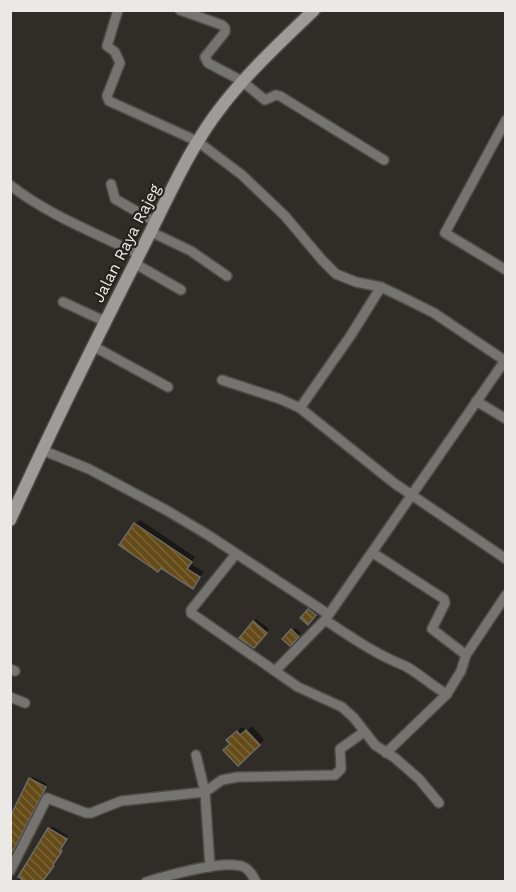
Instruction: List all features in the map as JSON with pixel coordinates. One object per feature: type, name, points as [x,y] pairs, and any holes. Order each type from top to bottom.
[{"type":"main road","name":"Jalan Raya Rajeg","points":[[10,520],[104,321],[197,141],[242,81],[314,10]]},
{"type":"street","points":[[118,10],[107,46],[118,56],[120,63],[107,99],[197,141],[242,175],[276,208],[336,274],[356,282],[381,287],[434,314],[505,359],[373,553],[326,617],[275,672]]},
{"type":"street","points":[[180,10],[225,28],[225,32],[205,57],[208,63],[242,81],[265,100],[276,95],[280,96],[384,160]]},
{"type":"street","points":[[506,120],[445,234],[506,270]]},
{"type":"street","points":[[111,184],[115,199],[227,276]]},
{"type":"street","points":[[10,185],[136,259],[181,290]]},
{"type":"street","points":[[300,408],[381,287]]},
{"type":"street","points":[[63,302],[104,321]]},
{"type":"street","points":[[93,346],[168,387]]},
{"type":"street","points":[[222,380],[300,408],[361,458],[506,559]]},
{"type":"street","points":[[476,401],[506,419]]},
{"type":"street","points":[[42,450],[89,469],[166,510],[236,554],[390,662],[404,666],[447,694]]},
{"type":"street","points":[[373,553],[444,599],[446,603],[432,629],[466,656]]},
{"type":"street","points":[[236,554],[190,612],[298,687],[342,707],[354,718],[375,745],[419,779],[439,803]]},
{"type":"street","points":[[386,753],[447,694],[461,671],[466,656],[506,595]]},
{"type":"street","points":[[10,697],[25,703]]},
{"type":"street","points":[[10,871],[47,798],[86,813],[92,813],[121,801],[205,792],[222,780],[238,777],[335,775],[341,769],[340,749],[364,732]]},
{"type":"street","points":[[196,755],[205,792],[210,867]]},
{"type":"street","points":[[146,882],[223,865],[244,867],[250,871],[256,882]]},
{"type":"building","points":[[134,523],[192,562],[187,569],[200,577],[193,589],[161,568],[158,572],[119,545]]},
{"type":"building","points":[[308,609],[316,615],[308,625],[300,618]]},
{"type":"building","points":[[253,621],[267,633],[254,648],[239,638]]},
{"type":"building","points":[[291,629],[299,637],[290,646],[282,639]]},
{"type":"building","points":[[246,730],[260,745],[238,766],[223,750],[230,744],[226,740],[237,731],[240,735]]},
{"type":"building","points":[[29,778],[46,787],[13,851],[10,850],[10,817]]},
{"type":"building","points":[[48,828],[67,839],[54,866],[42,882],[26,882],[18,877]]}]
